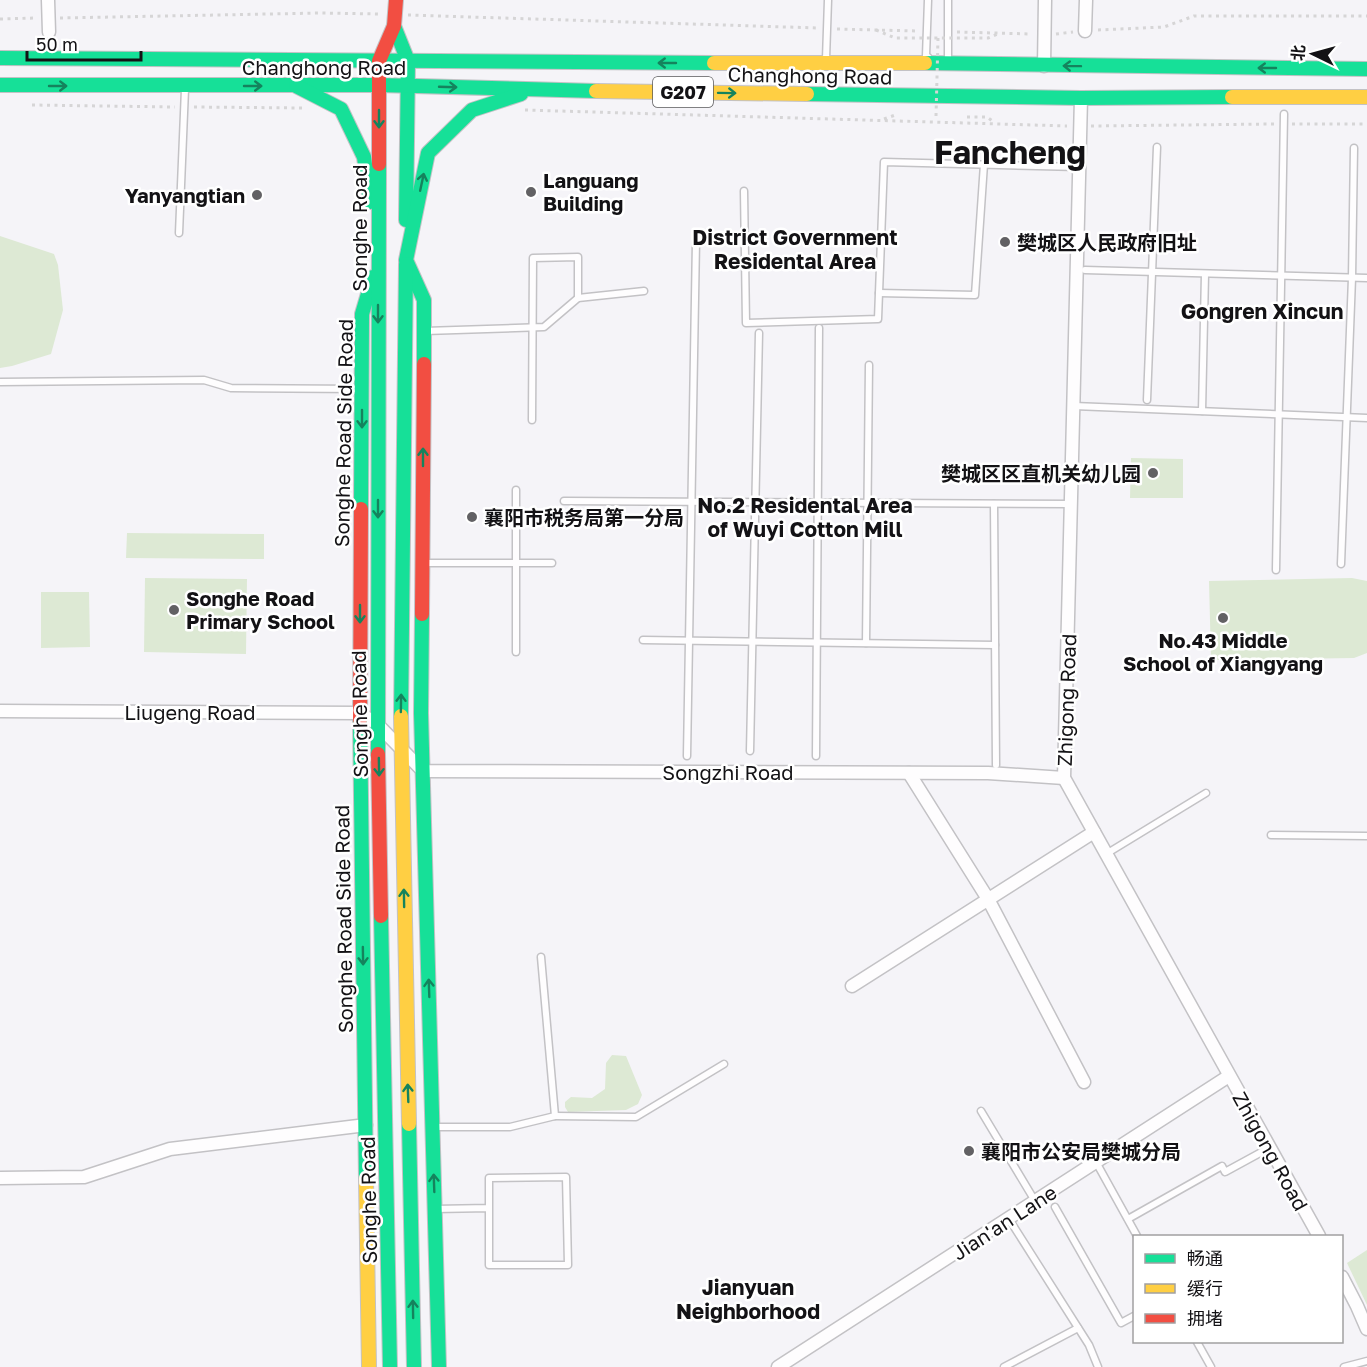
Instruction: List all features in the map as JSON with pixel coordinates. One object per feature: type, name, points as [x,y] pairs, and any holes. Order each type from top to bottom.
[{"type":"main road","points":[[379,61],[394,21],[396,0]]},
{"type":"main road","points":[[394,21],[408,62]]},
{"type":"main road","name":"Changhong Road","points":[[0,58],[408,62],[942,63],[1367,69]]},
{"type":"main road","name":"Songhe Road","points":[[379,61],[377,724],[390,1367]]},
{"type":"main road","name":"Songhe Road","points":[[408,62],[401,748],[414,1367]]},
{"type":"main road","name":"Changhong Road","points":[[0,86],[379,85],[534,90],[1081,98],[1367,97]]},
{"type":"main road","points":[[296,86],[341,109],[364,157],[379,257]]},
{"type":"main road","points":[[439,1367],[423,771],[424,300],[406,260],[428,153],[472,110],[534,90]]},
{"type":"main road","name":"Songhe Road Side Road","points":[[369,1367],[360,713],[362,314],[379,257]]},
{"type":"main road","points":[[361,540],[378,540]]},
{"type":"main road","points":[[364,1016],[383,1014]]},
{"type":"main road","points":[[406,1018],[429,1016]]},
{"type":"main road","points":[[366,1125],[386,1125]]},
{"type":"main road","points":[[409,1127],[432,1127]]},
{"type":"street","points":[[48,0],[49,32]]},
{"type":"street","points":[[1044,66],[1045,0]]},
{"type":"street","points":[[1085,31],[1086,0]]},
{"type":"street","name":"Zhigong Road","points":[[1081,98],[1064,778],[1318,1235]]},
{"type":"street","name":"Liugeng Road","points":[[0,711],[360,713]]},
{"type":"street","points":[[360,713],[377,724],[423,771]]},
{"type":"street","name":"Songzhi Road","points":[[423,771],[988,773],[1064,778]]},
{"type":"street","points":[[909,773],[988,899],[1084,1082]]},
{"type":"street","points":[[852,986],[1094,832]]},
{"type":"street","name":"Jian'an Lane","points":[[778,1367],[1229,1076]]},
{"type":"street","points":[[0,1178],[84,1177],[170,1149],[366,1125]]},
{"type":"street","points":[[1343,1280],[1358,1306],[1367,1328]]},
{"type":"lane","points":[[813,63],[826,61],[828,0]]},
{"type":"lane","points":[[928,0],[926,56],[942,63],[948,32],[948,0]]},
{"type":"lane","points":[[179,233],[186,86]]},
{"type":"lane","points":[[1276,570],[1284,114]]},
{"type":"lane","points":[[1147,400],[1157,147]]},
{"type":"lane","points":[[1341,564],[1352,278],[1354,148]]},
{"type":"lane","points":[[744,191],[746,323],[878,319],[884,162],[1080,167]]},
{"type":"lane","points":[[879,293],[975,295],[984,164]]},
{"type":"lane","points":[[687,756],[696,241]]},
{"type":"lane","points":[[532,420],[533,258],[578,257],[578,298]]},
{"type":"lane","points":[[1085,270],[1367,278]]},
{"type":"lane","points":[[1202,411],[1205,274]]},
{"type":"lane","points":[[424,331],[544,327],[578,298],[644,291]]},
{"type":"lane","points":[[816,756],[819,328]]},
{"type":"lane","points":[[750,751],[759,333]]},
{"type":"lane","points":[[866,643],[869,365]]},
{"type":"lane","points":[[0,382],[204,380],[231,388],[362,389]]},
{"type":"lane","points":[[1074,406],[1367,418]]},
{"type":"lane","points":[[516,490],[516,652]]},
{"type":"lane","points":[[564,501],[1071,504]]},
{"type":"lane","points":[[994,504],[996,765]]},
{"type":"lane","points":[[422,563],[552,562]]},
{"type":"lane","points":[[643,640],[995,645]]},
{"type":"lane","points":[[1106,854],[1206,793]]},
{"type":"lane","points":[[1272,835],[1367,836]]},
{"type":"lane","points":[[541,957],[555,1116]]},
{"type":"lane","points":[[432,1127],[510,1127],[555,1116],[636,1117],[723,1064]]},
{"type":"lane","points":[[981,1111],[1035,1201]]},
{"type":"lane","points":[[1128,1219],[1222,1166],[1225,1172],[1269,1148]]},
{"type":"lane","points":[[1096,1162],[1136,1235]]},
{"type":"lane","points":[[566,1177],[568,1265],[489,1265],[489,1208],[489,1178],[566,1177]]},
{"type":"lane","points":[[1055,1207],[1121,1323],[1133,1317]]},
{"type":"lane","points":[[435,1209],[489,1208]]},
{"type":"lane","points":[[1009,1219],[1089,1345],[1098,1367]]},
{"type":"lane","points":[[1004,1367],[1078,1328]]},
{"type":"lane","points":[[1198,1343],[1211,1367]]},
{"type":"lane","points":[[1344,1367],[1367,1361]]},
{"type":"path","points":[[0,19],[321,13],[394,21],[927,32]]},
{"type":"path","points":[[948,32],[1045,34],[1164,27],[1194,16],[1367,16]]},
{"type":"path","points":[[876,30],[895,38],[988,38],[1000,33]]},
{"type":"path","points":[[936,116],[938,38]]},
{"type":"path","points":[[23,105],[305,108]]},
{"type":"path","points":[[515,110],[1081,126],[1367,124]]},
{"type":"path","points":[[882,120],[897,114],[907,115]]},
{"type":"path","points":[[927,115],[946,116]]},
{"type":"path","points":[[966,117],[987,117],[997,124]]},
{"type":"green space","points":[[0,236],[54,254],[58,265],[63,310],[51,354],[0,368]]},
{"type":"green space","points":[[1131,458],[1183,459],[1183,498],[1130,498]]},
{"type":"green space","points":[[127,533],[264,534],[264,559],[126,558]]},
{"type":"green space","points":[[145,578],[247,579],[246,654],[144,652]]},
{"type":"green space","points":[[1352,578],[1367,581],[1367,653],[1354,658],[1211,660],[1209,581]]},
{"type":"green space","points":[[41,592],[89,592],[90,647],[41,648]]},
{"type":"green space","points":[[612,1055],[626,1056],[642,1095],[638,1104],[626,1110],[568,1112],[565,1102],[571,1097],[592,1098],[605,1089],[606,1063]]},
{"type":"green space","points":[[1367,1250],[1367,1305],[1347,1263]]},
{"type":"traffic: fast","points":[[394,26],[408,61],[406,220]]},
{"type":"traffic: fast","points":[[0,58],[714,63]]},
{"type":"traffic: fast","points":[[925,63],[1367,69]]},
{"type":"traffic: fast","points":[[0,85],[379,85],[596,91]]},
{"type":"traffic: fast","points":[[296,86],[341,109],[364,157],[370,202]]},
{"type":"traffic: fast","points":[[424,364],[424,300],[406,260],[428,153],[472,110],[521,94]]},
{"type":"traffic: fast","points":[[807,94],[1081,98],[1232,97]]},
{"type":"traffic: fast","points":[[378,754],[379,164]]},
{"type":"traffic: fast","points":[[401,716],[406,264]]},
{"type":"traffic: fast","points":[[361,509],[362,314],[373,277]]},
{"type":"traffic: fast","points":[[422,614],[421,713],[439,1367]]},
{"type":"traffic: fast","points":[[360,720],[366,1179]]},
{"type":"traffic: fast","points":[[381,916],[390,1367]]},
{"type":"traffic: fast","points":[[409,1124],[414,1367]]},
{"type":"traffic: slow","points":[[714,63],[925,63]]},
{"type":"traffic: slow","points":[[596,91],[807,94]]},
{"type":"traffic: slow","points":[[1232,97],[1367,97]]},
{"type":"traffic: slow","points":[[401,716],[409,1124]]},
{"type":"traffic: slow","points":[[366,1179],[369,1367]]},
{"type":"traffic: jam","points":[[379,164],[379,61],[394,26],[396,0]]},
{"type":"traffic: jam","points":[[422,614],[424,364]]},
{"type":"traffic: jam","points":[[360,720],[361,509]]},
{"type":"traffic: jam","points":[[378,754],[381,916]]},
{"type":"place","name":"Languang Building","points":[[531,192]]},
{"type":"place","name":"Yanyangtian","points":[[257,195]]},
{"type":"place","name":"樊城区人民政府旧址","points":[[1005,242]]},
{"type":"place","name":"樊城区区直机关幼儿园","points":[[1153,473]]},
{"type":"place","name":"襄阳市税务局第一分局","points":[[472,517]]},
{"type":"place","name":"Songhe Road Primary School","points":[[174,610]]},
{"type":"place","name":"No.43 Middle School of Xiangyang","points":[[1223,618]]},
{"type":"place","name":"襄阳市公安局樊城分局","points":[[969,1151]]},
{"type":"district","name":"Fancheng","points":[[1010,152]]},
{"type":"district","name":"District Government Residental Area","points":[[795,249]]},
{"type":"district","name":"Gongren Xincun","points":[[1262,311]]},
{"type":"district","name":"No.2 Residental Area of Wuyi Cotton Mill","points":[[805,517]]},
{"type":"district","name":"Jianyuan Neighborhood","points":[[748,1299]]}]
